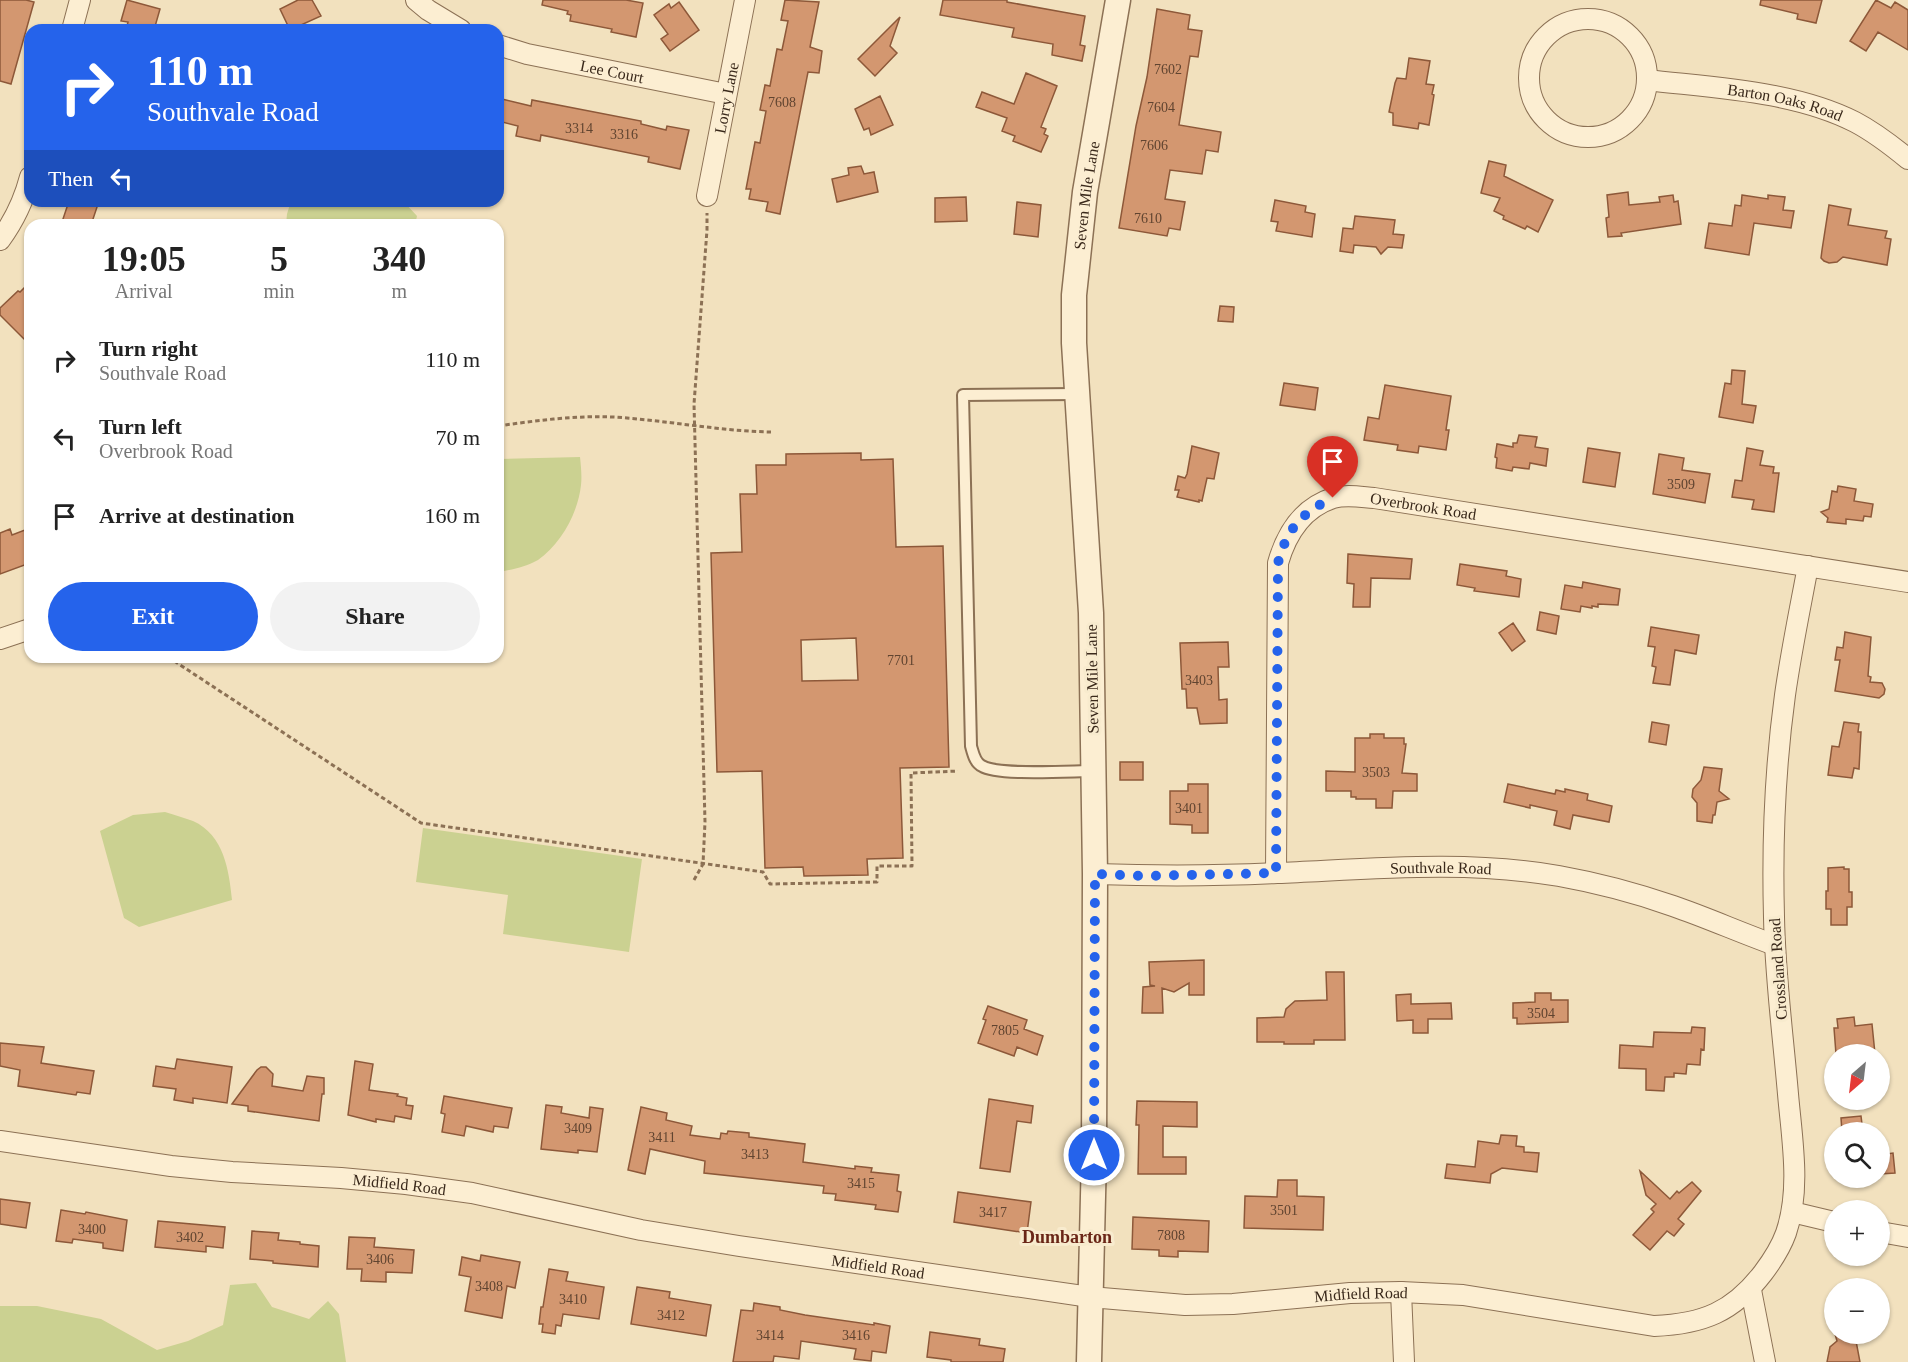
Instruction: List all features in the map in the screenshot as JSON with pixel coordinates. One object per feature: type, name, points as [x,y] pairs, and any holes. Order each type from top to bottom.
[{"type":"street","points":[[74,24],[80,0]]},
{"type":"street","points":[[416,0],[451,24]]},
{"type":"street","name":"Lorry Lane","points":[[707,196],[745,0]]},
{"type":"street","name":"Seven Mile Lane","points":[[1089,1362],[1094,1155],[1094,771],[1091,614],[1074,305],[1085,192],[1118,0]]},
{"type":"street","points":[[1590,18],[1607,22],[1624,31],[1638,46],[1645,62],[1647,80],[1642,102],[1628,122],[1612,132],[1594,137],[1575,136],[1561,131],[1546,120],[1535,105],[1529,88],[1528,72],[1533,54],[1543,38],[1557,27],[1573,20],[1590,18]]},
{"type":"street","name":"Lee Court","points":[[504,47],[527,54],[726,94]]},
{"type":"street","name":"Barton Oaks Road","points":[[1647,80],[1804,102],[1855,122],[1882,138],[1908,159]]},
{"type":"street","points":[[0,240],[24,196]]},
{"type":"street","name":"Overbrook Road","points":[[1276,873],[1278,563],[1291,530],[1303,516],[1333,498],[1352,496],[1374,498],[1908,582]]},
{"type":"street","name":"Crossland Road","points":[[1750,1290],[1775,1254],[1785,1235],[1792,1212],[1795,1166],[1775,945],[1774,863],[1780,737],[1785,694],[1808,566]]},
{"type":"street","points":[[0,639],[24,631]]},
{"type":"street","name":"Southvale Road","points":[[1095,874],[1144,876],[1276,873],[1436,865],[1503,869],[1594,883],[1671,905],[1775,945]]},
{"type":"street","name":"Midfield Road","points":[[0,1141],[171,1166],[341,1178],[472,1193],[641,1230],[1090,1297],[1185,1305],[1233,1304],[1350,1293],[1401,1292],[1462,1295],[1654,1326],[1676,1325],[1724,1311],[1750,1290]]},
{"type":"street","points":[[1792,1212],[1824,1220]]},
{"type":"street","points":[[1890,1234],[1908,1237]]},
{"type":"street","points":[[1750,1290],[1765,1362]]},
{"type":"street","points":[[1401,1292],[1404,1362]]},
{"type":"lane","points":[[1078,394],[963,395],[971,746],[980,766],[1001,772],[1094,771]]},
{"type":"path","points":[[693,880],[703,864],[705,822],[694,404],[707,230],[707,196]]},
{"type":"path","points":[[504,425],[587,417],[626,417],[694,427],[771,432]]},
{"type":"path","points":[[177,663],[422,823],[763,872],[770,884],[876,882],[877,866],[912,866],[911,773],[958,771]]},
{"type":"green space","points":[[289,207],[409,207],[417,216],[416,219],[287,219]]},
{"type":"green space","points":[[580,457],[581,479],[576,506],[561,537],[538,560],[504,571],[504,459]]},
{"type":"green space","points":[[165,812],[193,821],[212,835],[227,866],[232,900],[139,927],[124,918],[100,831],[133,815]]},
{"type":"green space","points":[[423,828],[642,859],[629,952],[503,934],[508,895],[416,882]]},
{"type":"green space","points":[[256,1283],[272,1307],[309,1319],[328,1301],[339,1314],[346,1362],[0,1362],[0,1306],[37,1306],[101,1319],[157,1350],[188,1341],[223,1325],[230,1285]]},
{"type":"building","points":[[0,0],[34,2],[28,24],[24,24],[24,38],[11,84],[0,81]]},
{"type":"building","points":[[127,0],[160,9],[156,24],[128,24],[128,22],[121,21]]},
{"type":"building","points":[[298,0],[312,0],[321,16],[303,24],[287,24],[280,9]]},
{"type":"building","points":[[543,0],[626,0],[643,3],[636,37],[611,32],[612,29],[570,21],[571,15],[567,14],[568,11],[542,5]]},
{"type":"building","points":[[785,0],[819,2],[810,47],[822,51],[819,73],[808,72],[780,214],[766,211],[768,202],[749,199],[751,189],[746,189],[755,142],[760,143],[766,111],[760,110],[765,85],[770,86],[777,49],[782,50],[788,21],[781,20]]},
{"type":"building","points":[[943,0],[1007,0],[1007,2],[1085,16],[1080,45],[1085,46],[1082,61],[1052,55],[1053,44],[1012,37],[1014,28],[940,15]]},
{"type":"building","points":[[1761,0],[1822,0],[1816,23],[1797,19],[1798,14],[1760,5]]},
{"type":"building","points":[[1876,0],[1891,8],[1895,2],[1908,10],[1908,50],[1878,32],[1866,51],[1850,41]]},
{"type":"building","points":[[679,2],[699,30],[670,51],[661,39],[668,34],[654,15],[669,4],[671,8]]},
{"type":"building","points":[[1157,9],[1190,15],[1188,29],[1202,31],[1198,57],[1190,56],[1179,125],[1221,132],[1218,152],[1206,150],[1202,174],[1170,170],[1165,199],[1185,202],[1180,230],[1169,228],[1167,236],[1119,228]]},
{"type":"building","points":[[900,17],[890,46],[897,53],[875,76],[858,59]]},
{"type":"building","points":[[1409,58],[1430,61],[1426,84],[1434,85],[1429,125],[1419,123],[1418,129],[1393,125],[1393,113],[1389,112],[1397,78],[1406,79]]},
{"type":"building","points":[[1026,73],[1057,86],[1041,127],[1046,129],[1044,134],[1048,136],[1041,152],[1013,141],[1015,136],[1002,131],[1007,118],[976,107],[982,92],[1014,104]]},
{"type":"building","points":[[880,96],[893,125],[871,135],[869,128],[864,130],[855,109]]},
{"type":"building","points":[[504,99],[531,106],[532,100],[641,121],[641,124],[666,130],[667,126],[689,130],[680,169],[648,162],[649,157],[541,135],[540,141],[516,136],[518,126],[504,122]]},
{"type":"building","points":[[1489,161],[1506,165],[1504,176],[1553,200],[1538,232],[1503,219],[1504,216],[1494,211],[1500,198],[1481,193]]},
{"type":"building","points":[[861,166],[864,174],[874,172],[878,192],[837,202],[832,179],[849,175],[848,168]]},
{"type":"building","points":[[1628,192],[1629,205],[1660,202],[1659,197],[1673,195],[1674,202],[1678,201],[1681,224],[1608,237],[1607,195]]},
{"type":"building","points":[[1742,195],[1768,199],[1768,195],[1785,197],[1783,210],[1794,211],[1791,228],[1754,223],[1749,255],[1705,248],[1709,223],[1732,226],[1735,205],[1741,206]]},
{"type":"building","points":[[966,197],[967,221],[935,222],[935,198]]},
{"type":"building","points":[[1275,200],[1306,206],[1305,212],[1315,214],[1312,237],[1276,231],[1278,222],[1271,221]]},
{"type":"building","points":[[1017,202],[1041,205],[1038,237],[1014,234]]},
{"type":"building","points":[[1829,205],[1851,209],[1848,225],[1887,231],[1885,238],[1891,239],[1887,265],[1843,257],[1837,262],[1829,263],[1821,258]]},
{"type":"building","points":[[67,207],[97,207],[93,219],[63,219]]},
{"type":"building","points":[[1355,216],[1395,220],[1393,234],[1404,235],[1402,248],[1388,247],[1381,254],[1376,247],[1354,245],[1353,253],[1340,251],[1343,228],[1353,229]]},
{"type":"building","points":[[24,288],[24,339],[0,315],[0,308],[18,291]]},
{"type":"building","points":[[1220,306],[1234,307],[1233,322],[1218,321]]},
{"type":"building","points":[[1732,370],[1745,371],[1742,404],[1756,406],[1753,423],[1719,417],[1725,383],[1731,384]]},
{"type":"building","points":[[1284,383],[1318,388],[1315,410],[1280,405]]},
{"type":"building","points":[[1385,385],[1451,396],[1446,430],[1449,430],[1446,450],[1419,446],[1418,453],[1397,450],[1398,445],[1364,440],[1368,417],[1379,419]]},
{"type":"building","points":[[1519,435],[1537,437],[1535,447],[1548,449],[1546,466],[1530,463],[1529,469],[1513,467],[1512,471],[1496,468],[1497,444],[1513,447]]},
{"type":"building","points":[[1192,446],[1219,453],[1214,479],[1207,478],[1202,501],[1199,500],[1199,502],[1177,497],[1179,490],[1175,490],[1178,476],[1185,478],[1187,474]]},
{"type":"building","points":[[1588,448],[1620,453],[1615,487],[1583,482]]},
{"type":"building","points":[[1747,448],[1763,451],[1760,465],[1774,467],[1773,473],[1779,473],[1774,512],[1752,509],[1754,500],[1732,497],[1735,480],[1742,481]]},
{"type":"building","points":[[861,453],[861,460],[893,459],[896,547],[943,546],[949,767],[900,768],[903,858],[867,859],[868,875],[804,876],[803,867],[765,868],[762,771],[717,772],[711,553],[742,552],[740,494],[757,494],[756,465],[786,465],[786,454]],"holes":[[[856,638],[858,680],[802,681],[801,640]]]},
{"type":"building","points":[[1659,454],[1684,458],[1682,470],[1710,474],[1705,503],[1653,494]]},
{"type":"building","points":[[1838,486],[1856,489],[1854,501],[1873,504],[1871,517],[1864,516],[1863,521],[1846,519],[1846,524],[1827,522],[1828,518],[1821,512],[1829,509],[1832,491],[1837,492]]},
{"type":"building","points":[[10,529],[12,535],[24,530],[24,565],[0,574],[0,533]]},
{"type":"building","points":[[1348,554],[1412,559],[1410,579],[1371,578],[1370,607],[1353,607],[1354,584],[1347,583]]},
{"type":"building","points":[[1460,564],[1507,571],[1506,576],[1521,579],[1519,597],[1474,591],[1475,588],[1457,585]]},
{"type":"building","points":[[1583,582],[1620,589],[1618,605],[1598,604],[1598,607],[1592,606],[1592,608],[1581,606],[1580,612],[1561,609],[1565,585],[1582,588]]},
{"type":"building","points":[[1540,612],[1559,616],[1556,634],[1537,630]]},
{"type":"building","points":[[1513,623],[1525,641],[1512,651],[1499,633]]},
{"type":"building","points":[[1651,627],[1699,635],[1696,654],[1675,650],[1670,685],[1653,683],[1656,667],[1652,666],[1655,647],[1648,646]]},
{"type":"building","points":[[1845,632],[1871,637],[1868,676],[1871,677],[1870,682],[1882,683],[1885,689],[1884,694],[1879,698],[1835,691],[1840,660],[1835,660],[1837,647],[1843,648]]},
{"type":"building","points":[[1228,642],[1229,667],[1218,667],[1219,700],[1227,699],[1227,723],[1200,724],[1197,708],[1187,708],[1186,689],[1182,689],[1180,643]]},
{"type":"building","points":[[1652,722],[1669,725],[1666,745],[1649,742]]},
{"type":"building","points":[[1844,722],[1859,724],[1858,732],[1861,732],[1859,769],[1854,768],[1852,778],[1828,775],[1832,746],[1839,747]]},
{"type":"building","points":[[1370,734],[1384,734],[1384,738],[1404,738],[1404,744],[1406,744],[1402,773],[1417,774],[1417,791],[1393,791],[1392,808],[1376,808],[1376,799],[1356,799],[1356,797],[1351,797],[1351,791],[1326,791],[1326,771],[1355,772],[1355,738],[1370,738]]},
{"type":"building","points":[[1120,762],[1143,762],[1143,780],[1120,780]]},
{"type":"building","points":[[1704,767],[1722,769],[1719,791],[1729,799],[1717,802],[1712,823],[1697,821],[1697,803],[1692,797],[1693,789],[1701,780]]},
{"type":"building","points":[[1188,784],[1208,784],[1208,833],[1192,833],[1192,825],[1170,824],[1170,791],[1188,791]]},
{"type":"building","points":[[1508,784],[1555,794],[1556,790],[1565,792],[1565,789],[1588,794],[1587,800],[1612,806],[1609,822],[1573,815],[1570,829],[1554,825],[1557,811],[1504,802]]},
{"type":"building","points":[[1844,867],[1844,869],[1849,869],[1849,892],[1852,892],[1852,907],[1847,907],[1847,925],[1831,925],[1831,909],[1826,909],[1828,868]]},
{"type":"building","points":[[1204,960],[1204,995],[1189,995],[1189,983],[1174,992],[1162,988],[1163,1013],[1142,1013],[1143,987],[1155,986],[1150,985],[1149,962]]},
{"type":"building","points":[[1326,972],[1344,972],[1345,1040],[1314,1040],[1314,1044],[1257,1042],[1257,1018],[1284,1017],[1286,1009],[1295,1001],[1327,1000]]},
{"type":"building","points":[[1535,993],[1551,993],[1551,1000],[1568,1000],[1568,1022],[1517,1024],[1517,1018],[1513,1018],[1513,1003],[1535,1002]]},
{"type":"building","points":[[1411,994],[1411,1004],[1451,1003],[1452,1019],[1428,1019],[1428,1033],[1413,1033],[1413,1020],[1397,1021],[1396,995]]},
{"type":"building","points":[[988,1006],[1027,1020],[1024,1029],[1043,1036],[1037,1055],[1017,1047],[1014,1056],[978,1043]]},
{"type":"building","points":[[1854,1017],[1855,1026],[1872,1024],[1874,1044],[1835,1044],[1834,1028],[1838,1028],[1837,1019]]},
{"type":"building","points":[[1692,1027],[1705,1028],[1704,1050],[1701,1049],[1700,1065],[1687,1064],[1686,1074],[1674,1073],[1674,1077],[1665,1077],[1664,1091],[1646,1090],[1646,1069],[1619,1068],[1620,1045],[1653,1047],[1654,1032],[1691,1033]]},
{"type":"building","points":[[0,1043],[44,1047],[41,1063],[94,1071],[90,1094],[77,1092],[76,1095],[18,1086],[20,1070],[0,1066]]},
{"type":"building","points":[[177,1059],[232,1067],[227,1103],[193,1098],[193,1103],[174,1100],[176,1089],[153,1086],[156,1066],[175,1069]]},
{"type":"building","points":[[355,1061],[373,1064],[369,1090],[398,1094],[397,1096],[407,1098],[406,1105],[413,1106],[411,1119],[395,1116],[394,1122],[376,1119],[376,1122],[348,1115]]},
{"type":"building","points":[[261,1067],[266,1067],[273,1074],[272,1086],[303,1091],[307,1076],[324,1078],[324,1094],[322,1094],[319,1121],[248,1111],[248,1106],[232,1104]]},
{"type":"building","points":[[444,1096],[512,1108],[508,1128],[494,1126],[493,1132],[466,1126],[464,1136],[442,1132],[445,1114],[441,1113]]},
{"type":"building","points":[[989,1099],[1033,1106],[1031,1123],[1017,1121],[1010,1172],[980,1168]]},
{"type":"building","points":[[1137,1101],[1197,1102],[1197,1127],[1163,1126],[1163,1157],[1186,1157],[1186,1174],[1138,1174]]},
{"type":"building","points":[[546,1105],[562,1107],[561,1113],[589,1118],[590,1107],[603,1109],[597,1152],[578,1150],[578,1153],[541,1149]]},
{"type":"building","points":[[641,1107],[667,1113],[666,1120],[692,1126],[690,1135],[720,1139],[721,1133],[727,1134],[728,1131],[749,1133],[749,1137],[805,1144],[803,1162],[855,1169],[855,1166],[872,1168],[871,1172],[899,1175],[897,1191],[901,1192],[898,1212],[875,1209],[876,1205],[835,1200],[836,1194],[823,1193],[824,1186],[704,1173],[705,1161],[650,1149],[645,1174],[628,1170]]},
{"type":"building","points":[[1861,1116],[1862,1122],[1841,1122],[1841,1118]]},
{"type":"building","points":[[1501,1135],[1517,1136],[1516,1146],[1524,1147],[1524,1152],[1539,1153],[1537,1172],[1502,1168],[1491,1174],[1490,1183],[1445,1178],[1447,1164],[1475,1167],[1478,1141],[1499,1144]]},
{"type":"building","points":[[1890,1153],[1893,1153],[1895,1173],[1890,1173]]},
{"type":"building","points":[[1640,1171],[1670,1199],[1677,1191],[1679,1193],[1692,1182],[1701,1191],[1678,1219],[1684,1224],[1674,1236],[1667,1231],[1650,1250],[1633,1235],[1654,1212],[1651,1209],[1656,1204],[1646,1195]]},
{"type":"building","points":[[1278,1180],[1297,1180],[1297,1196],[1324,1197],[1323,1230],[1244,1228],[1245,1196],[1277,1197]]},
{"type":"building","points":[[958,1192],[1031,1202],[1027,1233],[954,1222]]},
{"type":"building","points":[[0,1199],[30,1203],[26,1228],[0,1224]]},
{"type":"building","points":[[61,1210],[127,1220],[123,1251],[103,1248],[103,1243],[73,1239],[72,1243],[56,1241]]},
{"type":"building","points":[[1133,1217],[1209,1221],[1208,1252],[1178,1251],[1178,1257],[1159,1256],[1159,1250],[1132,1249]]},
{"type":"building","points":[[158,1221],[225,1227],[223,1248],[206,1246],[206,1252],[155,1247]]},
{"type":"building","points":[[252,1231],[279,1233],[278,1240],[319,1246],[318,1267],[250,1259]]},
{"type":"building","points":[[349,1237],[375,1238],[374,1247],[414,1250],[412,1273],[386,1272],[386,1282],[361,1281],[362,1269],[347,1269]]},
{"type":"building","points":[[481,1255],[520,1262],[515,1288],[507,1286],[502,1318],[465,1311],[471,1277],[459,1275],[462,1257],[480,1261]]},
{"type":"building","points":[[549,1269],[568,1272],[566,1281],[604,1287],[599,1319],[563,1314],[561,1326],[556,1325],[555,1334],[542,1332],[543,1324],[539,1324]]},
{"type":"building","points":[[637,1287],[670,1292],[669,1298],[711,1305],[706,1336],[631,1324]]},
{"type":"building","points":[[754,1303],[780,1307],[780,1310],[805,1315],[890,1326],[886,1353],[872,1351],[871,1361],[854,1359],[856,1349],[801,1341],[799,1359],[774,1356],[773,1362],[733,1362],[741,1310],[753,1311]]},
{"type":"building","points":[[930,1332],[980,1339],[979,1345],[1005,1349],[1003,1362],[951,1362],[951,1360],[927,1357]]},
{"type":"building","points":[[1834,1344],[1857,1344],[1860,1362],[1827,1362],[1830,1347]]},
{"type":"district","name":"Dumbarton","points":[[1067,1237]]},
{"type":"route","points":[[1094,1155],[1095,874],[1144,876],[1276,873],[1278,563],[1291,530],[1303,516],[1333,498]]}]
